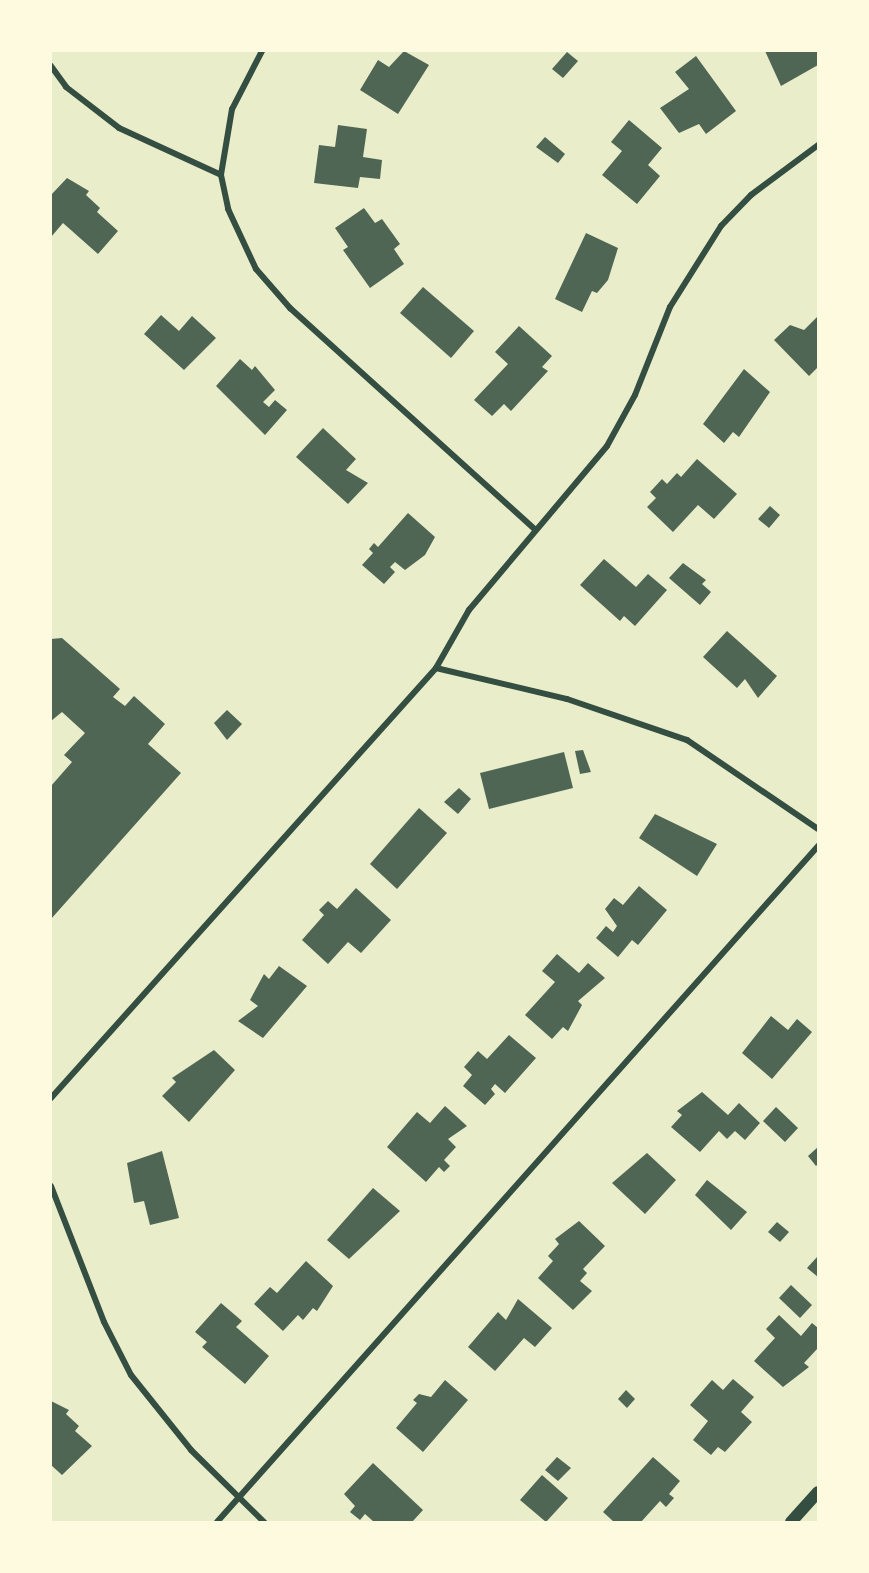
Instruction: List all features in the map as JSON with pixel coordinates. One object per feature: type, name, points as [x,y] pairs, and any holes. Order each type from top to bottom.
[{"type":"main road","points":[[791,1522],[818,1492]]},
{"type":"street","points":[[262,51],[232,109],[221,175],[242,244],[290,308],[536,530]]},
{"type":"street","points":[[51,66],[66,87],[119,128],[221,175]]},
{"type":"street","points":[[51,1098],[436,668],[469,610],[624,419],[670,308],[721,226],[750,195],[818,145]]},
{"type":"street","points":[[436,668],[567,699],[687,740],[818,829]]},
{"type":"street","points":[[217,1522],[818,846]]},
{"type":"street","points":[[51,1186],[104,1323],[131,1375],[237,1499],[264,1522]]},
{"type":"building","points":[[404,51],[429,65],[398,114],[360,90],[378,60],[389,67]]},
{"type":"building","points":[[765,51],[818,51],[818,65],[781,86]]},
{"type":"building","points":[[567,52],[578,61],[563,78],[552,69]]},
{"type":"building","points":[[696,56],[736,111],[706,134],[699,124],[679,133],[660,108],[689,89],[675,72]]},
{"type":"building","points":[[629,120],[662,148],[648,165],[660,176],[637,204],[602,175],[622,151],[611,142]]},
{"type":"building","points":[[338,125],[367,129],[363,157],[382,160],[380,179],[360,177],[358,188],[314,183],[319,145],[335,147]]},
{"type":"building","points":[[545,137],[565,154],[558,163],[536,147]]},
{"type":"building","points":[[67,178],[89,191],[86,195],[100,208],[97,212],[118,231],[98,254],[63,223],[51,237],[51,195]]},
{"type":"building","points":[[364,208],[375,223],[382,219],[400,244],[394,249],[404,264],[370,288],[343,250],[348,247],[335,228]]},
{"type":"building","points":[[586,233],[618,248],[608,280],[597,293],[592,291],[582,312],[555,299]]},
{"type":"building","points":[[423,287],[474,331],[451,358],[400,313]]},
{"type":"building","points":[[161,315],[179,331],[192,316],[216,338],[184,370],[144,334]]},
{"type":"building","points":[[818,316],[818,367],[809,376],[774,340],[790,325],[804,330]]},
{"type":"building","points":[[519,326],[552,356],[542,367],[548,371],[511,411],[504,404],[492,416],[474,400],[508,364],[495,352]]},
{"type":"building","points":[[240,359],[252,370],[255,366],[275,390],[263,402],[269,407],[275,400],[287,410],[265,435],[216,386]]},
{"type":"building","points":[[744,369],[770,392],[739,437],[733,432],[724,443],[703,424]]},
{"type":"building","points":[[323,428],[356,459],[346,470],[368,483],[348,504],[296,457]]},
{"type":"building","points":[[697,459],[737,494],[714,519],[698,505],[673,532],[647,507],[656,498],[650,492],[662,479],[667,484],[677,473],[681,477]]},
{"type":"building","points":[[770,506],[780,515],[769,528],[758,519]]},
{"type":"building","points":[[408,513],[435,537],[425,555],[405,570],[395,562],[390,567],[395,572],[384,584],[362,565],[373,553],[369,549],[374,543],[378,547]]},
{"type":"building","points":[[604,559],[636,587],[648,574],[667,590],[635,626],[624,616],[620,621],[580,585]]},
{"type":"building","points":[[683,563],[706,580],[702,584],[711,592],[700,605],[669,578]]},
{"type":"building","points":[[727,631],[777,676],[758,698],[745,679],[737,688],[703,657]]},
{"type":"building","points":[[62,638],[120,689],[113,697],[125,706],[134,696],[165,724],[148,744],[181,773],[51,919],[51,786],[72,762],[64,755],[85,733],[62,712],[51,721],[51,639]]},
{"type":"building","points":[[227,710],[242,724],[227,740],[214,723]]},
{"type":"building","points":[[583,750],[591,772],[580,774],[575,751]]},
{"type":"building","points":[[564,752],[573,788],[489,809],[480,773]]},
{"type":"building","points":[[459,788],[471,799],[458,814],[444,802]]},
{"type":"building","points":[[419,808],[447,833],[397,889],[370,864]]},
{"type":"building","points":[[655,814],[717,844],[697,876],[639,838]]},
{"type":"building","points":[[639,886],[667,910],[638,945],[632,940],[618,957],[596,938],[606,926],[613,932],[617,926],[605,909],[614,898],[623,905]]},
{"type":"building","points":[[356,888],[391,920],[361,953],[348,942],[328,964],[302,940],[324,915],[319,910],[328,901],[337,909]]},
{"type":"building","points":[[557,954],[579,973],[588,963],[605,978],[578,1001],[582,1005],[568,1031],[563,1027],[552,1039],[525,1015],[555,982],[542,971]]},
{"type":"building","points":[[279,966],[307,986],[263,1038],[238,1021],[258,1006],[250,1000],[264,974],[269,979]]},
{"type":"building","points":[[771,1016],[788,1030],[797,1019],[812,1032],[772,1079],[742,1053]]},
{"type":"building","points":[[509,1035],[536,1058],[505,1093],[495,1084],[491,1089],[495,1094],[485,1105],[463,1086],[472,1075],[464,1067],[478,1051],[487,1059]]},
{"type":"building","points":[[214,1050],[235,1070],[189,1122],[162,1096],[176,1082],[172,1078]]},
{"type":"building","points":[[702,1092],[728,1115],[739,1103],[760,1123],[745,1140],[735,1131],[727,1139],[719,1131],[700,1152],[671,1127],[682,1115],[677,1111]]},
{"type":"building","points":[[445,1106],[467,1126],[448,1139],[456,1147],[444,1160],[450,1166],[444,1172],[439,1167],[426,1182],[387,1147],[417,1112],[430,1123]]},
{"type":"building","points":[[776,1107],[798,1128],[785,1142],[763,1121]]},
{"type":"building","points":[[818,1147],[818,1164],[816,1166],[808,1156]]},
{"type":"building","points":[[162,1151],[179,1218],[150,1225],[144,1201],[134,1203],[127,1163]]},
{"type":"building","points":[[647,1153],[676,1180],[645,1214],[612,1183]]},
{"type":"building","points":[[707,1180],[747,1212],[731,1230],[695,1195]]},
{"type":"building","points":[[373,1188],[400,1211],[349,1259],[327,1240]]},
{"type":"building","points":[[579,1221],[605,1246],[583,1269],[587,1273],[580,1281],[592,1291],[573,1310],[538,1278],[553,1261],[548,1256],[559,1244],[555,1239]]},
{"type":"building","points":[[777,1222],[789,1232],[780,1242],[768,1232]]},
{"type":"building","points":[[818,1256],[818,1277],[807,1268]]},
{"type":"building","points":[[306,1261],[333,1286],[317,1311],[313,1308],[303,1320],[298,1315],[283,1331],[254,1304],[270,1287],[277,1293]]},
{"type":"building","points":[[791,1285],[812,1305],[800,1318],[779,1298]]},
{"type":"building","points":[[518,1299],[552,1328],[535,1347],[524,1338],[495,1371],[468,1347],[498,1312],[506,1320]]},
{"type":"building","points":[[221,1303],[242,1321],[236,1327],[269,1356],[245,1384],[202,1347],[207,1342],[195,1332]]},
{"type":"building","points":[[779,1315],[801,1336],[812,1323],[818,1328],[818,1348],[804,1363],[809,1367],[783,1387],[754,1361],[775,1338],[766,1329]]},
{"type":"building","points":[[733,1379],[754,1397],[741,1412],[752,1422],[725,1452],[718,1447],[711,1455],[693,1440],[708,1421],[690,1405],[712,1380],[723,1390]]},
{"type":"building","points":[[445,1380],[468,1400],[423,1452],[396,1428],[417,1403],[413,1400],[419,1394],[431,1397]]},
{"type":"building","points":[[626,1390],[635,1399],[627,1408],[618,1399]]},
{"type":"building","points":[[51,1401],[69,1410],[66,1414],[79,1426],[75,1431],[92,1446],[62,1475],[51,1465]]},
{"type":"building","points":[[557,1457],[571,1468],[558,1481],[545,1470]]},
{"type":"building","points":[[653,1457],[680,1481],[669,1494],[674,1498],[666,1507],[660,1501],[641,1522],[614,1522],[603,1512]]},
{"type":"building","points":[[373,1463],[423,1510],[412,1522],[374,1522],[365,1514],[360,1520],[350,1512],[355,1506],[344,1494]]},
{"type":"building","points":[[542,1475],[568,1498],[546,1522],[520,1500]]}]
